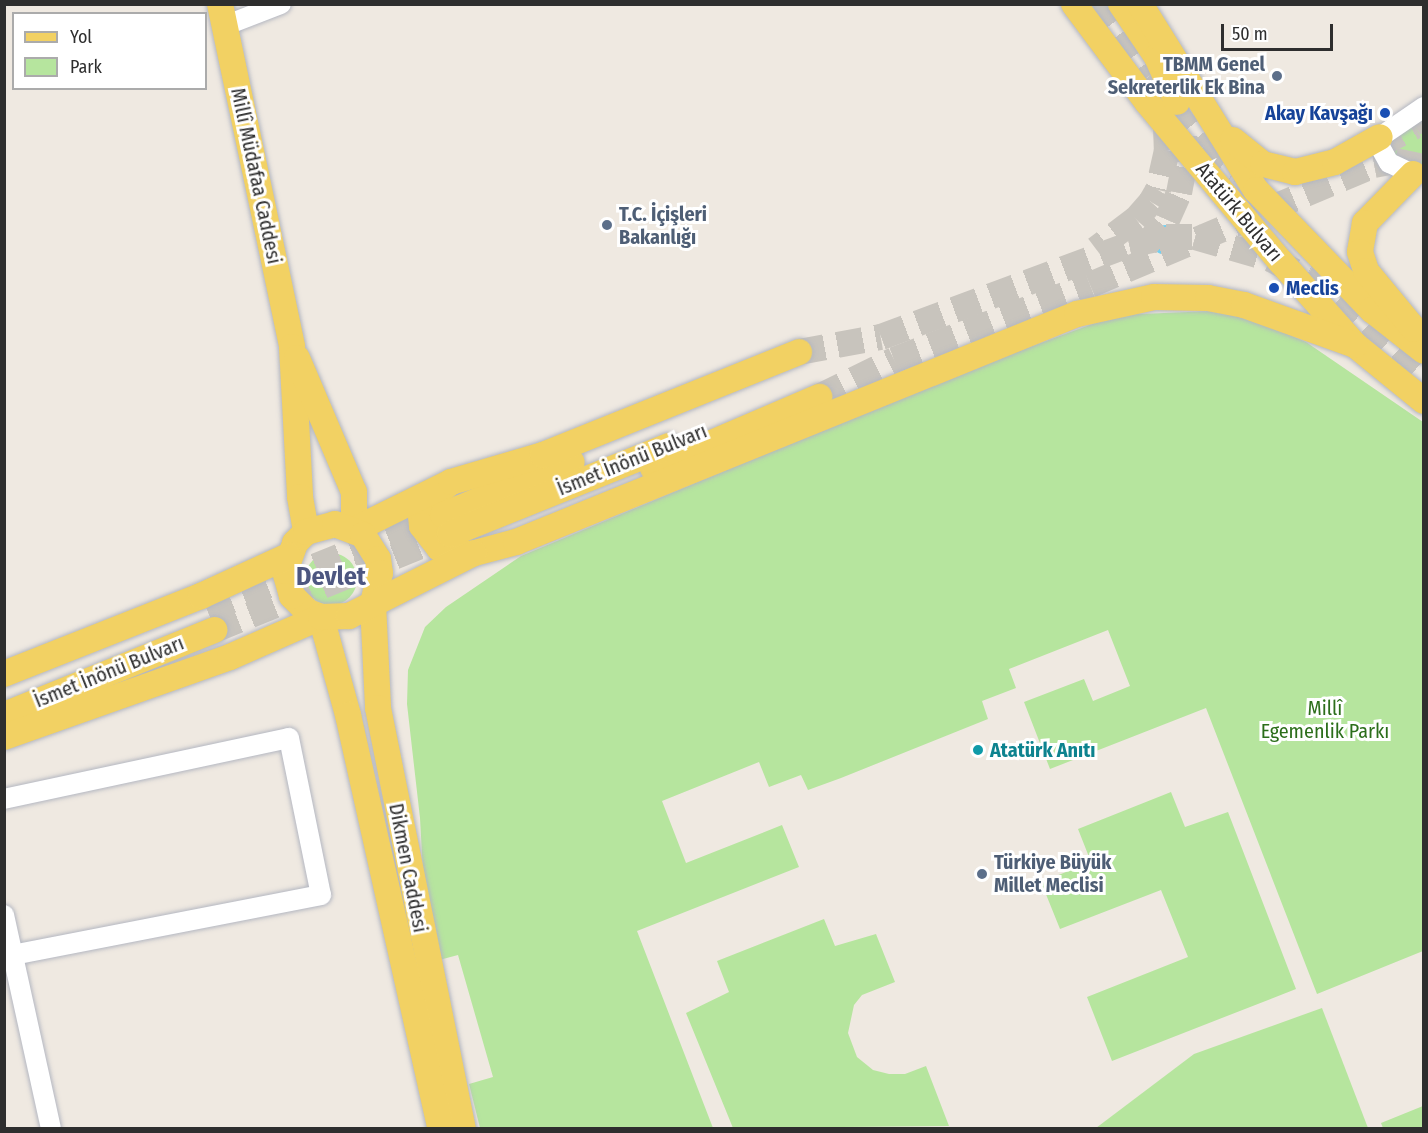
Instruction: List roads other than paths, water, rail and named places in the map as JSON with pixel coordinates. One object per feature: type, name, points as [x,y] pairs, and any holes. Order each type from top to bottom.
[{"type":"main road","name":"Atatürk Bulvarı","points":[[1074,4],[1190,154],[1355,345],[1424,400]]},
{"type":"main road","points":[[1121,4],[1157,57],[1177,102]]},
{"type":"main road","name":"Atatürk Bulvarı","points":[[1140,4],[1256,190],[1372,310],[1424,351]]},
{"type":"main road","name":"Millî Müdafaa Caddesi","points":[[222,15],[292,347],[300,497],[306,532]]},
{"type":"main road","points":[[1212,120],[1250,156],[1280,170],[1314,169],[1380,137]]},
{"type":"main road","points":[[1420,175],[1365,223],[1360,252],[1366,271],[1424,341]]},
{"type":"main road","points":[[451,482],[429,499],[421,515],[422,526],[439,548],[471,554],[516,543],[1077,314],[1113,304],[1154,297],[1208,298],[1286,317],[1355,345]]},
{"type":"main road","name":"Millî Müdafaa Caddesi","points":[[292,347],[354,492],[354,530]]},
{"type":"main road","points":[[4,737],[230,657],[321,618],[349,616],[810,376]]},
{"type":"main road","points":[[354,530],[451,482],[810,376]]},
{"type":"main road","name":"İsmet İnönü Bulvarı","points":[[446,524],[810,376]]},
{"type":"main road","points":[[321,618],[308,612],[292,597],[285,571],[288,556],[306,532],[335,524],[354,530],[373,547],[380,573],[373,604]]},
{"type":"main road","points":[[4,674],[201,596],[288,556]]},
{"type":"main road","name":"Dikmen Caddesi","points":[[373,604],[376,686],[384,748],[463,1128]]},
{"type":"main road","name":"Dikmen Caddesi","points":[[321,618],[348,715],[440,1128]]},
{"type":"main road","name":"İsmet İnönü Bulvarı","points":[[4,691],[211,620],[4,715]]},
{"type":"street","points":[[222,15],[281,4]]},
{"type":"street","points":[[1419,112],[1380,137],[1380,147],[1389,164],[1420,175]]},
{"type":"street","points":[[4,799],[289,738],[321,895],[13,955]]},
{"type":"street","points":[[4,915],[51,1128]]},
{"type":"water","points":[[1166,225],[1177,229],[1181,240],[1177,251],[1166,255],[1155,251],[1151,240],[1155,229]]},
{"type":"tunnel","points":[[1095,4],[1147,78],[1166,126],[1167,150],[1158,190],[1151,202],[1136,219],[1096,249]]},
{"type":"tunnel","points":[[1147,78],[1203,147],[1237,169],[1254,174]]},
{"type":"tunnel","points":[[1415,126],[1424,121]]},
{"type":"tunnel","points":[[1377,146],[1415,126]]},
{"type":"tunnel","points":[[1146,245],[1167,220],[1179,193],[1185,162],[1184,134]]},
{"type":"tunnel","points":[[819,397],[894,360],[1090,285],[1374,165],[1395,161],[1424,167]]},
{"type":"tunnel","points":[[799,352],[881,337],[1129,245],[1166,237],[1195,237],[1271,259],[1340,298],[1424,372]]},
{"type":"tunnel","points":[[207,610],[443,515]]},
{"type":"tunnel","points":[[214,630],[450,534]]},
{"type":"place","name":"TBMM Genel Sekreterlik Ek Bina","points":[[1277,76]]},
{"type":"place","name":"Akay Kavşağı","points":[[1385,113]]},
{"type":"place","name":"T.C. İçişleri Bakanlığı","points":[[607,225]]},
{"type":"place","name":"Meclis","points":[[1274,288]]},
{"type":"place","name":"Atatürk Anıtı","points":[[978,750]]},
{"type":"place","name":"Türkiye Büyük Millet Meclisi","points":[[982,874]]},
{"type":"district","name":"Devlet","points":[[331,577]]},
{"type":"park label","name":"Millî Egemenlik Parkı","points":[[1325,720]]}]
